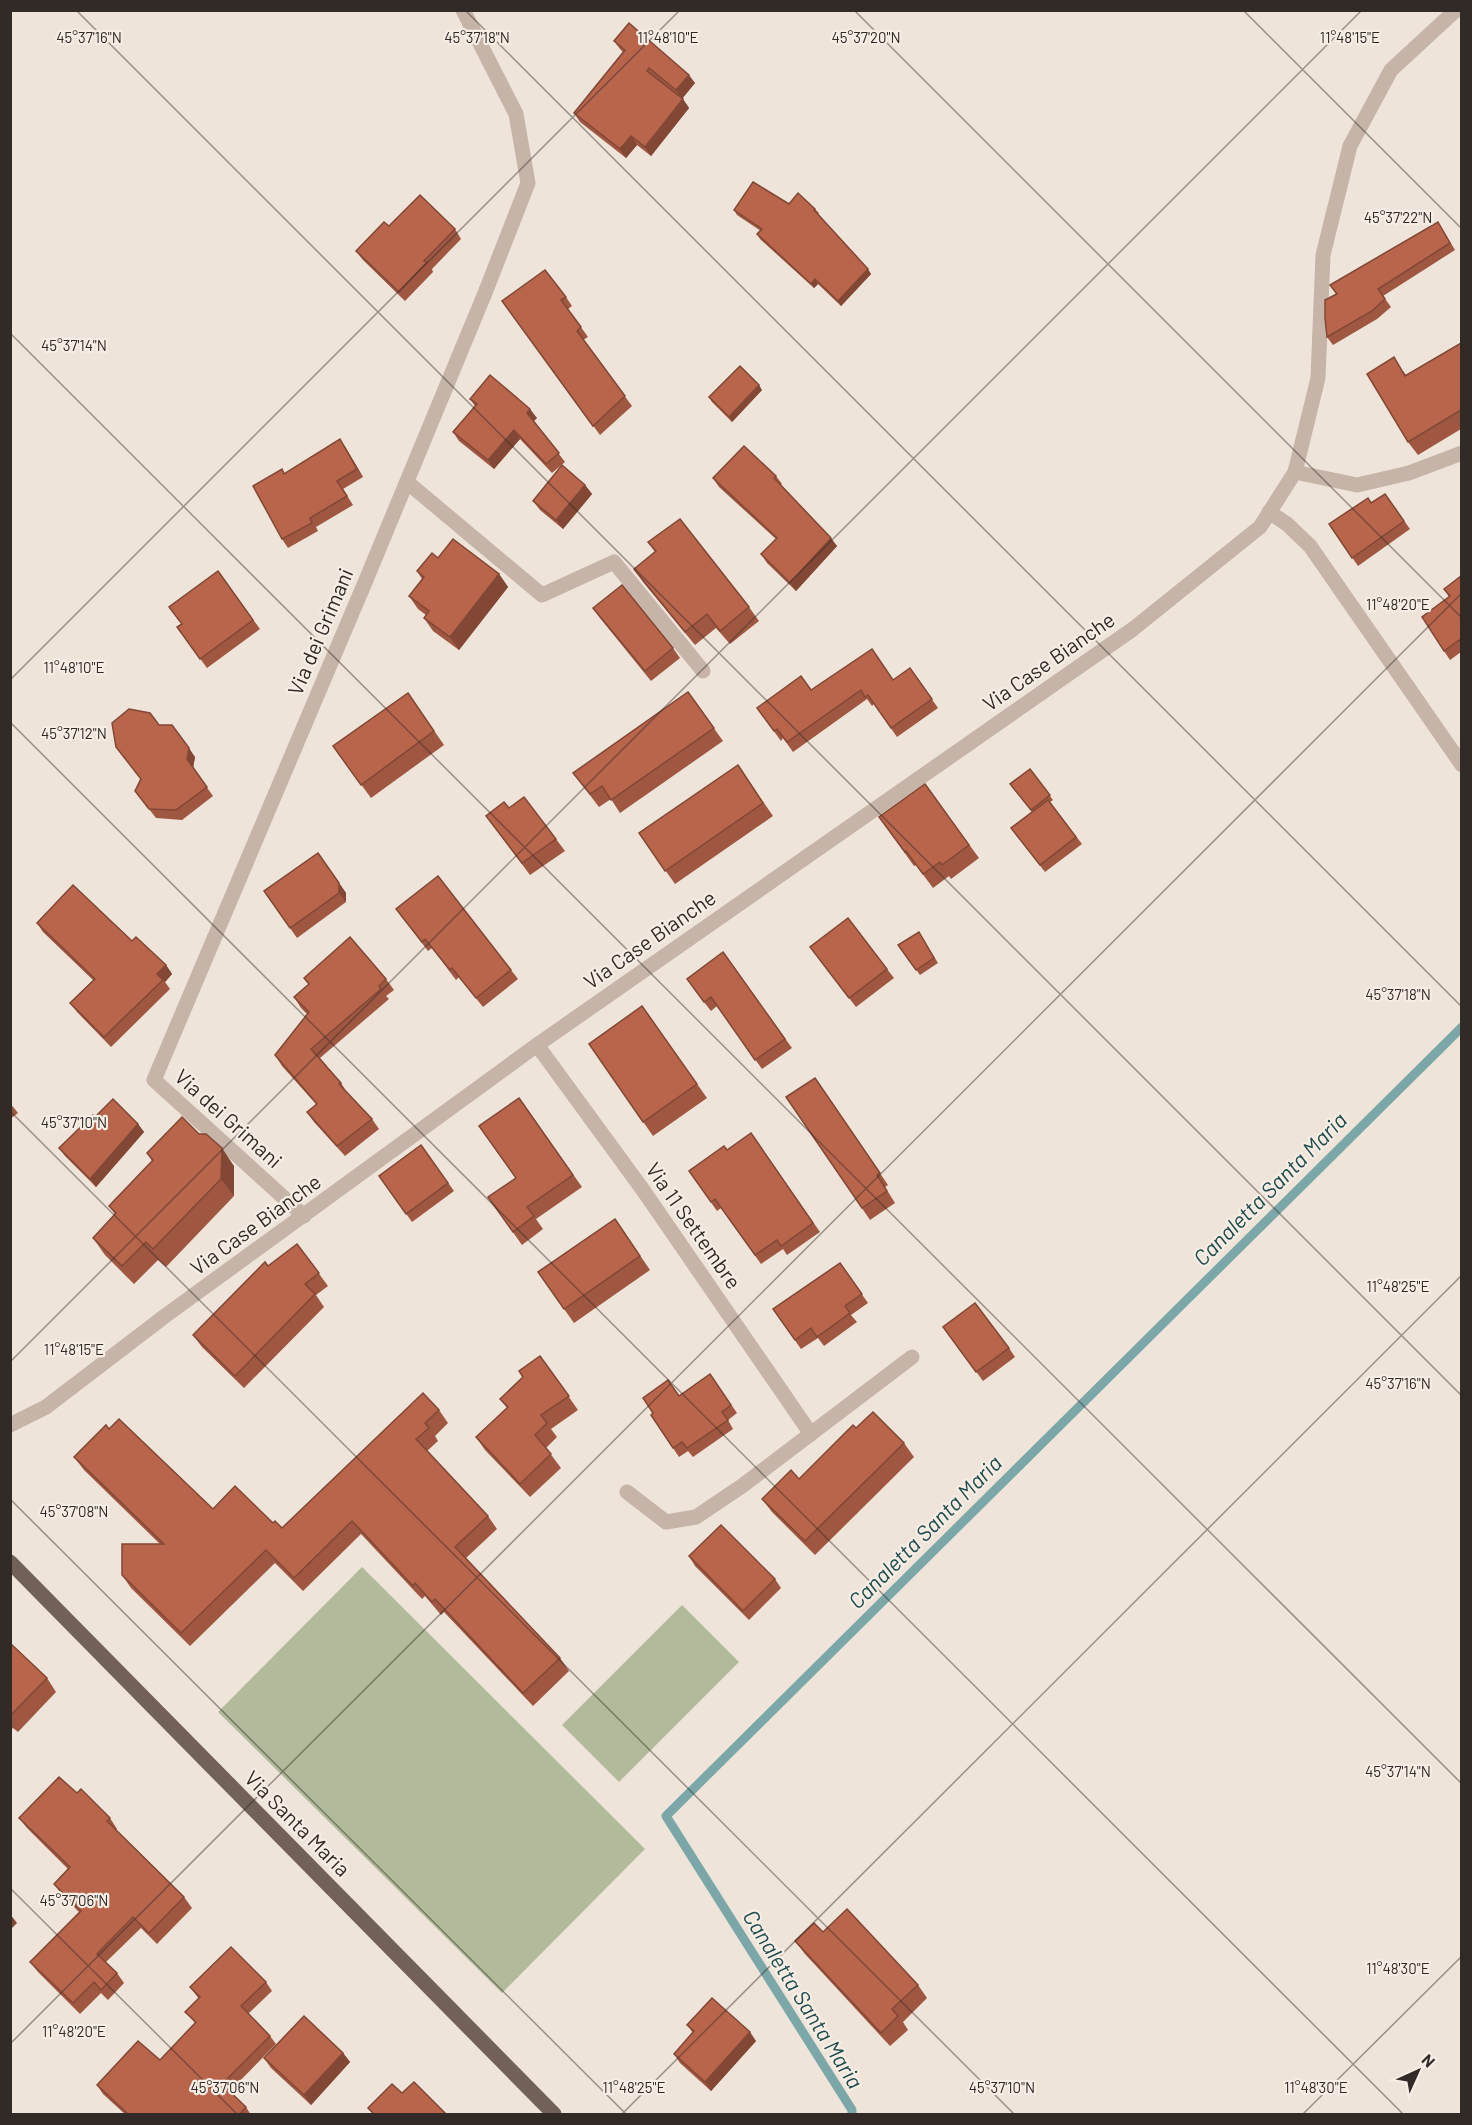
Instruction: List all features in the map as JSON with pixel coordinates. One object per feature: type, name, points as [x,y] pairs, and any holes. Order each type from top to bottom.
[{"type":"main road","name":"Via Santa Maria","points":[[10,1562],[554,2115]]},
{"type":"street","name":"Via dei Grimani","points":[[304,1216],[154,1080],[407,482],[528,183],[516,114],[463,10]]},
{"type":"street","name":"Via Case Bianche","points":[[10,1425],[46,1407],[165,1316],[537,1045],[1132,629],[1260,527],[1295,472],[1318,378],[1323,255],[1350,146],[1391,70],[1456,10]]},
{"type":"street","points":[[1295,472],[1357,485],[1409,473],[1461,453]]},
{"type":"street","points":[[407,482],[542,595],[614,562],[703,671]]},
{"type":"street","points":[[1269,512],[1287,524],[1310,546],[1461,765]]},
{"type":"street","name":"Via 11 Settembre","points":[[537,1045],[643,1190],[811,1434]]},
{"type":"street","points":[[627,1492],[666,1522],[696,1517],[742,1486],[912,1357]]},
{"type":"green space","points":[[362,1567],[645,1849],[502,1993],[218,1712]]},
{"type":"green space","points":[[682,1605],[739,1662],[619,1782],[562,1725]]},
{"type":"building","points":[[629,23],[689,75],[676,90],[649,68],[647,71],[683,99],[645,147],[631,136],[620,149],[574,113],[625,50],[614,41]]},
{"type":"building","points":[[753,182],[789,204],[798,193],[868,269],[838,301],[815,279],[811,284],[757,234],[762,229],[734,210]]},
{"type":"building","points":[[420,195],[455,229],[424,261],[427,262],[399,292],[356,251],[384,222],[389,226]]},
{"type":"building","points":[[1438,222],[1450,243],[1378,289],[1385,299],[1372,311],[1327,337],[1325,300],[1337,294],[1330,285]]},
{"type":"building","points":[[545,270],[566,297],[561,300],[581,327],[577,331],[625,396],[593,426],[502,301]]},
{"type":"building","points":[[1461,343],[1461,410],[1408,442],[1367,374],[1394,357],[1405,376]]},
{"type":"building","points":[[740,366],[759,385],[729,417],[709,397]]},
{"type":"building","points":[[490,375],[530,409],[527,413],[559,453],[546,464],[514,430],[488,460],[453,432],[477,404],[470,399]]},
{"type":"building","points":[[340,439],[357,469],[337,481],[347,496],[310,518],[312,523],[282,539],[253,486],[282,469],[284,474]]},
{"type":"building","points":[[744,446],[776,476],[774,478],[831,538],[790,583],[761,554],[777,538],[713,478]]},
{"type":"building","points":[[562,465],[585,485],[556,520],[533,501]]},
{"type":"building","points":[[1385,494],[1404,521],[1352,558],[1329,524],[1368,498],[1371,503]]},
{"type":"building","points":[[680,519],[749,607],[720,631],[707,614],[685,632],[634,569],[656,551],[648,542]]},
{"type":"building","points":[[453,539],[499,574],[450,637],[424,618],[429,611],[409,596],[424,577],[417,571],[432,553],[438,558]]},
{"type":"building","points":[[218,571],[253,620],[200,659],[177,627],[182,624],[169,607]]},
{"type":"building","points":[[1461,576],[1461,643],[1459,640],[1444,651],[1422,617],[1450,596],[1444,589]]},
{"type":"building","points":[[622,585],[673,648],[645,671],[593,608]]},
{"type":"building","points":[[872,649],[893,680],[910,668],[932,699],[891,728],[868,695],[865,697],[861,690],[787,742],[777,729],[774,731],[757,708],[801,676],[811,690]]},
{"type":"building","points":[[688,692],[714,728],[611,800],[602,786],[590,794],[573,773]]},
{"type":"building","points":[[408,693],[434,731],[361,785],[333,746]]},
{"type":"building","points":[[129,709],[150,713],[159,725],[172,725],[189,748],[187,759],[207,787],[176,810],[149,809],[135,791],[141,779],[116,747],[112,723]]},
{"type":"building","points":[[738,765],[763,803],[665,871],[639,833]]},
{"type":"building","points":[[1030,769],[1050,795],[1031,810],[1010,784]]},
{"type":"building","points":[[925,784],[969,845],[942,865],[940,862],[923,874],[879,817]]},
{"type":"building","points":[[524,797],[556,839],[522,863],[486,816],[504,802],[509,808]]},
{"type":"building","points":[[1048,800],[1076,837],[1040,865],[1011,828]]},
{"type":"building","points":[[318,853],[339,883],[339,893],[290,928],[264,891]]},
{"type":"building","points":[[438,876],[511,970],[476,998],[425,939],[422,942],[396,909]]},
{"type":"building","points":[[73,885],[132,941],[136,937],[166,965],[157,974],[163,980],[104,1037],[70,1003],[95,979],[37,923]]},
{"type":"building","points":[[848,918],[887,969],[849,998],[810,947]]},
{"type":"building","points":[[919,932],[934,958],[916,970],[898,945]]},
{"type":"building","points":[[350,937],[386,979],[379,986],[381,989],[311,1049],[341,1083],[339,1084],[372,1119],[337,1146],[307,1112],[317,1104],[275,1055],[309,1012],[294,997],[309,984],[304,978]]},
{"type":"building","points":[[723,952],[785,1039],[755,1060],[711,997],[704,1002],[687,979]]},
{"type":"building","points":[[642,1006],[697,1084],[643,1122],[589,1044]]},
{"type":"building","points":[[815,1078],[880,1173],[877,1175],[887,1191],[862,1208],[786,1097]]},
{"type":"building","points":[[519,1098],[573,1175],[527,1207],[534,1216],[513,1232],[488,1197],[516,1178],[479,1126]]},
{"type":"building","points":[[113,1099],[138,1124],[90,1179],[59,1148]]},
{"type":"building","points":[[182,1117],[199,1134],[206,1134],[222,1148],[221,1179],[153,1249],[146,1242],[122,1266],[93,1238],[116,1213],[109,1206],[153,1160],[147,1153]]},
{"type":"building","points":[[751,1133],[813,1223],[781,1246],[777,1240],[755,1255],[715,1199],[711,1202],[689,1171],[724,1146],[727,1150]]},
{"type":"building","points":[[421,1145],[448,1183],[406,1214],[379,1176]]},
{"type":"building","points":[[615,1219],[640,1256],[564,1309],[538,1272]]},
{"type":"building","points":[[297,1244],[319,1273],[305,1284],[315,1294],[235,1376],[193,1335],[265,1262],[268,1266]]},
{"type":"building","points":[[840,1263],[862,1294],[845,1306],[850,1313],[817,1337],[811,1328],[795,1340],[773,1309]]},
{"type":"building","points":[[975,1303],[1009,1348],[976,1372],[943,1327]]},
{"type":"building","points":[[540,1356],[569,1396],[541,1415],[547,1423],[535,1435],[551,1454],[520,1484],[476,1437],[508,1407],[500,1399],[523,1377],[519,1371]]},
{"type":"building","points":[[710,1374],[731,1405],[722,1412],[728,1420],[687,1448],[682,1442],[673,1448],[651,1415],[653,1413],[643,1398],[668,1380],[679,1396]]},
{"type":"building","points":[[423,1393],[439,1410],[425,1423],[429,1428],[416,1439],[488,1516],[455,1547],[560,1658],[523,1693],[435,1599],[432,1602],[415,1583],[413,1586],[352,1521],[294,1578],[266,1550],[181,1633],[122,1575],[122,1544],[164,1544],[74,1457],[106,1425],[109,1429],[119,1419],[213,1509],[235,1486],[273,1523],[275,1521],[282,1528]]},
{"type":"building","points":[[873,1412],[904,1443],[805,1541],[762,1499],[791,1470],[799,1479],[853,1425],[856,1428]]},
{"type":"building","points":[[721,1525],[775,1579],[743,1611],[689,1556]]},
{"type":"building","points":[[10,1643],[47,1678],[10,1716]]},
{"type":"building","points":[[59,1777],[77,1793],[81,1789],[110,1818],[107,1821],[184,1897],[149,1933],[133,1917],[97,1954],[117,1973],[101,1990],[94,1982],[73,2003],[30,1962],[81,1911],[54,1884],[70,1867],[19,1818]]},
{"type":"building","points":[[847,1909],[918,1985],[892,2009],[898,2016],[881,2033],[795,1941],[814,1923],[823,1932]]},
{"type":"building","points":[[231,1947],[266,1982],[241,2006],[270,2036],[222,2084],[246,2107],[239,2115],[129,2115],[97,2085],[138,2041],[160,2060],[196,2022],[185,2012],[200,1997],[190,1987]]},
{"type":"building","points":[[712,1998],[750,2032],[705,2082],[674,2054],[694,2031],[687,2025]]},
{"type":"building","points":[[304,2016],[343,2053],[304,2095],[264,2058]]},
{"type":"building","points":[[414,2082],[447,2115],[375,2115],[368,2108],[392,2084],[402,2093]]},
{"type":"waterway","name":"Canaletta Santa Maria","points":[[852,2114],[852,2110],[666,1816],[1462,1027]]}]
